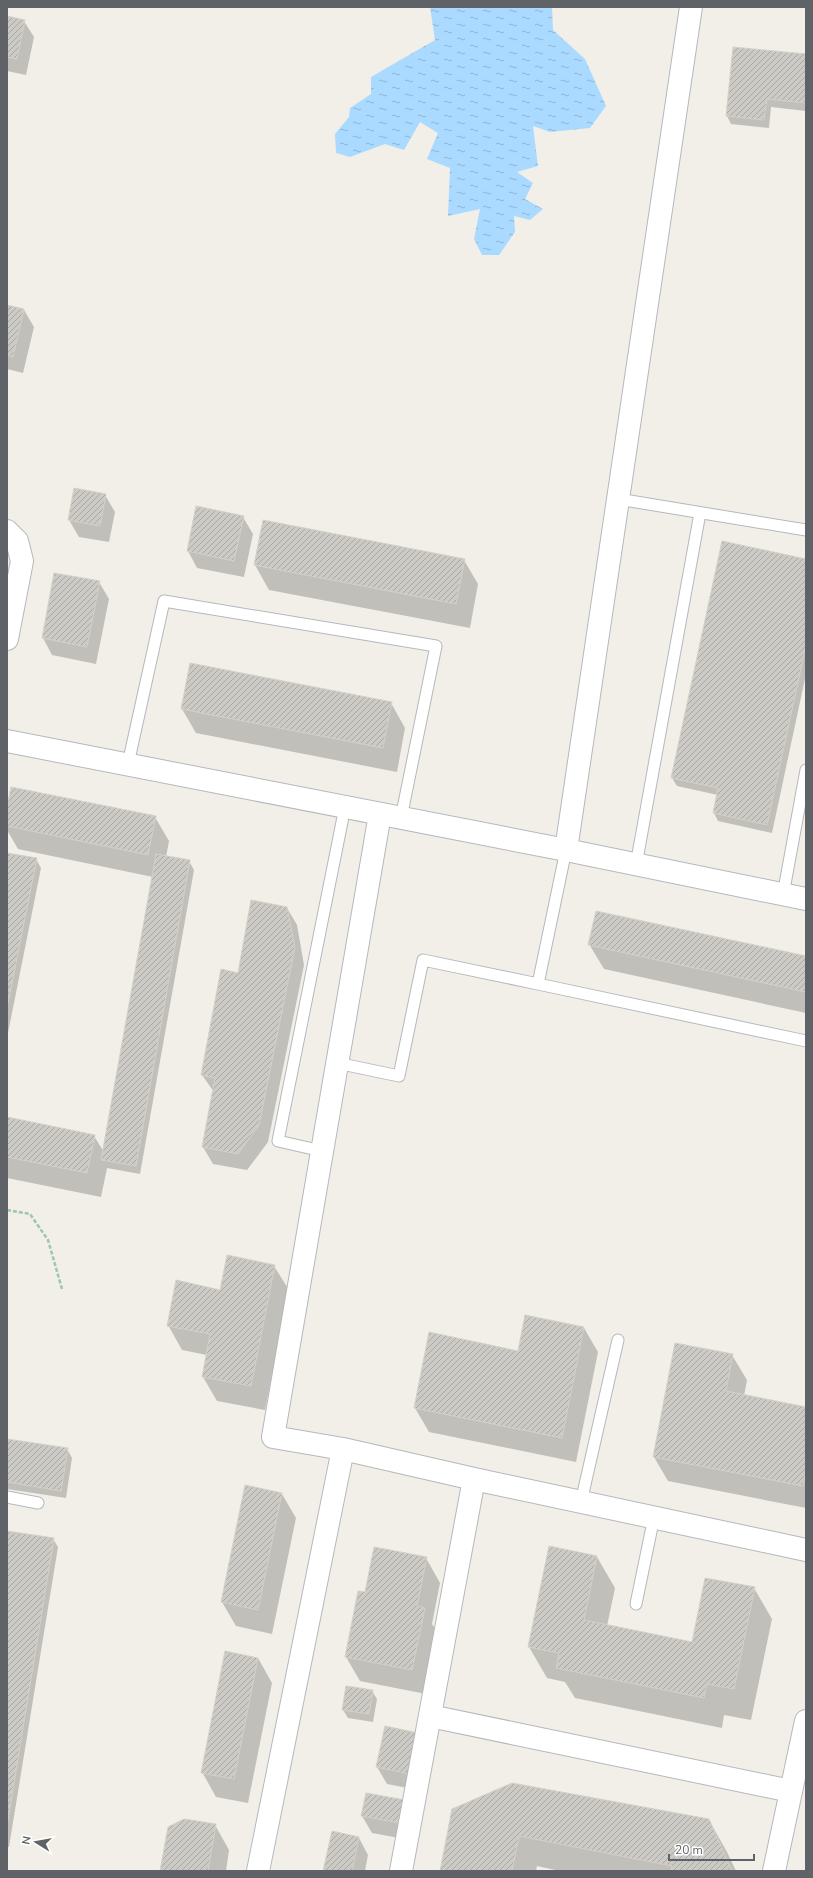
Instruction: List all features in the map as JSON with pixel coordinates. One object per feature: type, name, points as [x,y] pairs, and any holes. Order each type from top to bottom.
[{"type":"street","points":[[566,850],[691,7]]},
{"type":"street","points":[[7,531],[17,541],[22,561],[7,640]]},
{"type":"street","points":[[7,741],[566,850],[806,899]]},
{"type":"street","points":[[390,816],[337,1063],[273,1437],[343,1449],[474,1479],[806,1550]]},
{"type":"street","points":[[258,1871],[343,1449]]},
{"type":"street","points":[[401,1871],[474,1479]]},
{"type":"street","points":[[430,1716],[791,1791]]},
{"type":"street","points":[[774,1871],[806,1721]]},
{"type":"lane","points":[[618,499],[806,530]]},
{"type":"lane","points":[[636,864],[700,512]]},
{"type":"lane","points":[[128,764],[164,601],[436,646],[390,816]]},
{"type":"lane","points":[[784,895],[806,770]]},
{"type":"lane","points":[[322,1151],[278,1142],[345,807]]},
{"type":"lane","points":[[538,984],[566,850]]},
{"type":"lane","points":[[337,1063],[398,1076],[423,960],[806,1042]]},
{"type":"lane","points":[[581,1502],[618,1340]]},
{"type":"lane","points":[[7,1498],[38,1503]]},
{"type":"lane","points":[[636,1604],[654,1517]]},
{"type":"path","points":[[7,1210],[30,1214],[48,1240],[62,1289]]},
{"type":"water","points":[[430,7],[552,7],[553,30],[585,59],[606,106],[590,128],[550,132],[533,126],[538,166],[517,172],[533,183],[525,199],[543,209],[530,220],[514,216],[515,232],[499,255],[482,255],[474,239],[480,209],[448,216],[450,168],[427,159],[438,133],[420,122],[404,150],[385,144],[350,157],[336,153],[335,134],[349,117],[350,108],[371,94],[371,77],[435,40]]},
{"type":"building","points":[[7,16],[25,20],[17,59],[7,57]]},
{"type":"building","points":[[733,47],[806,54],[806,103],[767,99],[764,120],[726,116]]},
{"type":"building","points":[[7,305],[24,309],[13,357],[7,355]]},
{"type":"building","points":[[74,488],[106,494],[100,526],[68,520]]},
{"type":"building","points":[[196,506],[244,516],[234,561],[187,551]]},
{"type":"building","points":[[263,520],[465,559],[456,604],[254,565]]},
{"type":"building","points":[[722,541],[806,559],[806,645],[767,825],[713,813],[718,788],[671,778]]},
{"type":"building","points":[[54,573],[100,581],[87,647],[42,638]]},
{"type":"building","points":[[190,663],[392,702],[383,748],[181,709]]},
{"type":"building","points":[[11,787],[156,816],[148,855],[7,826],[7,807]]},
{"type":"building","points":[[7,853],[37,858],[7,1008]]},
{"type":"building","points":[[156,854],[190,860],[136,1166],[101,1160]]},
{"type":"building","points":[[251,900],[287,907],[295,947],[259,1125],[238,1154],[202,1147],[215,1078],[201,1075],[221,969],[238,973]]},
{"type":"building","points":[[596,911],[806,956],[806,992],[588,945]]},
{"type":"building","points":[[7,1117],[95,1135],[87,1173],[7,1157]]},
{"type":"building","points":[[227,1255],[275,1265],[251,1386],[202,1377],[210,1334],[167,1326],[176,1280],[220,1290]]},
{"type":"building","points":[[525,1315],[584,1327],[562,1438],[414,1408],[429,1332],[518,1351]]},
{"type":"building","points":[[675,1343],[733,1354],[726,1391],[806,1407],[806,1470],[803,1486],[653,1457]]},
{"type":"building","points":[[7,1439],[68,1448],[61,1491],[7,1482]]},
{"type":"building","points":[[245,1485],[282,1493],[258,1610],[221,1602]]},
{"type":"building","points":[[7,1531],[54,1538],[7,1826]]},
{"type":"building","points":[[549,1546],[597,1556],[584,1620],[692,1642],[705,1578],[755,1587],[734,1689],[707,1684],[704,1698],[556,1668],[559,1653],[528,1647]]},
{"type":"building","points":[[374,1547],[427,1557],[417,1606],[425,1608],[412,1670],[345,1657],[358,1591],[365,1592]]},
{"type":"building","points":[[225,1651],[258,1658],[234,1779],[201,1773]]},
{"type":"building","points":[[346,1686],[373,1690],[369,1714],[342,1710]]},
{"type":"building","points":[[385,1726],[418,1733],[409,1774],[376,1767]]},
{"type":"building","points":[[512,1783],[709,1819],[732,1871],[671,1871],[672,1866],[519,1836],[512,1871],[440,1871],[452,1809]]},
{"type":"building","points":[[366,1793],[405,1800],[400,1823],[361,1816]]},
{"type":"building","points":[[184,1819],[216,1824],[208,1871],[160,1871],[168,1827]]},
{"type":"building","points":[[332,1831],[359,1837],[352,1871],[323,1871]]}]
